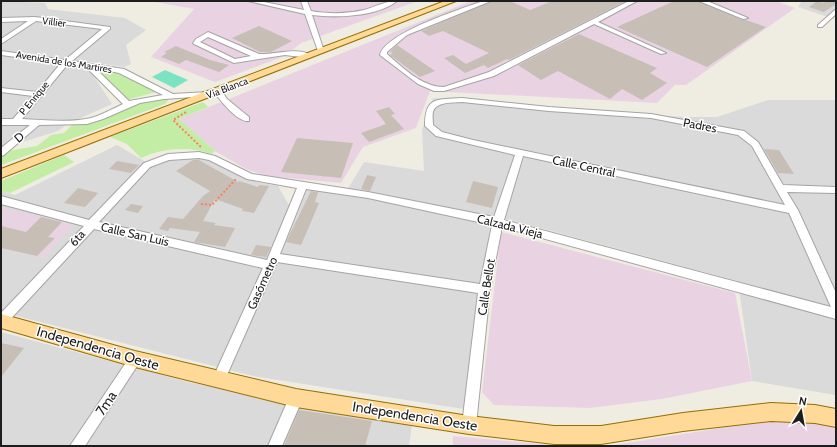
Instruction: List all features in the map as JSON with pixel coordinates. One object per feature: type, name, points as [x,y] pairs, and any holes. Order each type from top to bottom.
[{"type":"main road","name":"Vía Blanca","points":[[1,174],[183,109],[215,93],[452,1]]},
{"type":"main road","name":"Independencia Oeste","points":[[1,321],[135,360],[296,398],[469,425],[554,436],[601,436],[683,422],[771,412],[815,414],[836,418]]},
{"type":"street","points":[[251,1],[309,13],[355,14],[369,11],[394,1]]},
{"type":"street","points":[[304,1],[321,51]]},
{"type":"street","points":[[488,1],[406,34],[384,51],[383,55],[429,89],[444,90],[479,76],[491,74],[634,1]]},
{"type":"street","points":[[702,1],[745,18]]},
{"type":"street","points":[[820,26],[836,11]]},
{"type":"street","points":[[1,42],[35,19]]},
{"type":"street","name":"Villier","points":[[1,20],[35,19],[108,28]]},
{"type":"street","points":[[594,22],[663,54]]},
{"type":"street","name":"P Enrique","points":[[15,122],[66,62],[108,28]]},
{"type":"street","points":[[260,56],[208,34],[196,43],[234,61],[284,53],[309,56]]},
{"type":"street","name":"Avenida de los Martires","points":[[1,53],[88,64],[121,71],[170,95]]},
{"type":"street","points":[[88,64],[127,104]]},
{"type":"street","points":[[1,90],[38,94]]},
{"type":"street","points":[[1,122],[89,121],[104,116],[127,104],[170,95],[185,96],[215,93],[246,119]]},
{"type":"street","points":[[170,95],[183,109]]},
{"type":"street","name":"Calle Central","points":[[462,100],[439,102],[432,107],[429,112],[428,126],[439,134],[473,143],[793,210]]},
{"type":"street","name":"Padres","points":[[462,100],[549,109],[651,116],[741,133],[755,144],[793,210],[836,306]]},
{"type":"street","name":"D","points":[[1,153],[38,122]]},
{"type":"street","name":"Calle Bellot","points":[[469,425],[484,289],[498,222],[520,153]]},
{"type":"street","name":"Calzada Vieja","points":[[182,156],[199,155],[212,158],[242,174],[260,179],[368,195],[498,222],[836,314]]},
{"type":"street","name":"6ta","points":[[1,321],[90,224],[147,165],[168,157],[182,156]]},
{"type":"street","name":"Gasómetro","points":[[218,380],[272,261],[303,185]]},
{"type":"street","points":[[779,188],[836,190]]},
{"type":"street","name":"Calle San Luis","points":[[1,200],[90,224],[272,261],[484,289]]},
{"type":"street","name":"7ma","points":[[77,446],[135,360]]},
{"type":"street","points":[[275,446],[296,398]]},
{"type":"path","points":[[183,109],[174,120],[212,158]]},
{"type":"path","points":[[201,204],[212,205],[242,174]]},
{"type":"shaded area","points":[[1,1],[45,3],[48,9],[125,18],[146,30],[126,45],[131,64],[124,67],[84,61],[112,104],[67,124],[58,131],[7,147],[1,151]]},
{"type":"shaded area","points":[[150,1],[418,1],[301,43],[285,56],[215,82],[151,57],[194,9]]},
{"type":"shaded area","points":[[471,1],[776,1],[795,8],[686,85],[675,85],[657,103],[430,91],[416,128],[363,147],[341,183],[266,176],[246,169],[215,151],[179,119]]},
{"type":"shaded area","points":[[802,1],[836,1],[836,17],[834,19],[798,7]]},
{"type":"shaded area","points":[[433,98],[682,117],[717,117],[768,100],[836,100],[836,395],[752,381],[738,281],[492,215],[464,409],[253,376],[1,312],[1,191],[15,195],[117,145],[146,162],[161,156],[173,154],[199,155],[234,173],[257,182],[278,186],[293,212],[305,188],[344,195],[364,162],[424,171],[422,130]]},
{"type":"shaded area","points":[[1,208],[74,224],[43,258],[1,249]]},
{"type":"shaded area","points":[[501,232],[735,293],[752,381],[662,399],[590,408],[494,405],[482,392]]},
{"type":"shaded area","points":[[1,332],[192,383],[412,424],[409,446],[1,446]]},
{"type":"shaded area","points":[[782,418],[836,427],[836,446],[608,446]]},
{"type":"shaded area","points":[[453,436],[562,446],[453,446]]},
{"type":"green space","points":[[94,67],[114,72],[156,92],[126,100]]},
{"type":"green space","points":[[165,70],[188,80],[174,88],[152,77]]},
{"type":"green space","points":[[164,98],[169,99],[165,104],[1,165],[1,156],[7,151],[37,146],[51,135],[64,133],[72,125],[100,120],[136,103]]},
{"type":"green space","points":[[203,102],[208,107],[179,119],[215,151],[212,154],[203,151],[176,149],[158,152],[141,158],[127,144],[110,137]]},
{"type":"green space","points":[[64,155],[74,162],[10,193],[1,191],[1,181]]},
{"type":"building","points":[[492,1],[510,1],[530,10],[552,1],[626,1],[509,60],[507,59],[488,68],[484,65],[465,73],[444,58],[453,55],[466,64],[489,53],[443,31],[429,36],[421,31]]},
{"type":"building","points":[[674,1],[698,1],[742,20],[766,27],[707,67],[617,27]]},
{"type":"building","points":[[817,1],[823,3],[826,1],[836,1],[836,4],[824,12],[809,7]]},
{"type":"building","points":[[259,26],[292,41],[271,52],[260,52],[232,38]]},
{"type":"building","points":[[579,34],[657,68],[650,73],[667,83],[642,100],[622,89],[610,99],[558,71],[541,80],[518,65]]},
{"type":"building","points":[[397,45],[435,71],[420,77],[390,55],[393,53],[390,52]]},
{"type":"building","points":[[176,46],[210,60],[229,65],[219,72],[186,60],[179,64],[161,57],[167,53],[164,52]]},
{"type":"building","points":[[389,107],[395,114],[391,115],[404,129],[369,142],[361,133],[386,124],[376,111]]},
{"type":"building","points":[[297,138],[353,143],[341,178],[281,172]]},
{"type":"building","points":[[764,149],[779,150],[794,174],[778,173]]},
{"type":"building","points":[[193,160],[199,160],[238,182],[239,181],[258,187],[259,185],[269,186],[254,213],[242,211],[243,209],[215,199],[203,221],[216,223],[214,225],[235,228],[225,247],[194,242],[200,232],[170,228],[168,231],[159,229],[168,217],[183,219],[203,196],[210,191],[176,171]]},
{"type":"building","points":[[117,161],[139,165],[131,173],[109,169]]},
{"type":"building","points":[[367,175],[376,177],[370,191],[361,189]]},
{"type":"building","points":[[473,181],[498,187],[492,208],[466,202]]},
{"type":"building","points":[[78,188],[98,193],[85,207],[64,203]]},
{"type":"building","points":[[311,191],[318,192],[315,202],[319,203],[301,245],[286,242]]},
{"type":"building","points":[[131,204],[143,206],[138,213],[125,210]]},
{"type":"building","points":[[41,217],[62,222],[48,237],[55,238],[37,256],[1,248],[1,226],[26,232]]},
{"type":"building","points":[[256,245],[271,247],[266,257],[251,255]]},
{"type":"building","points":[[1,343],[24,348],[1,377]]},
{"type":"building","points":[[299,410],[372,421],[365,446],[284,446]]}]
